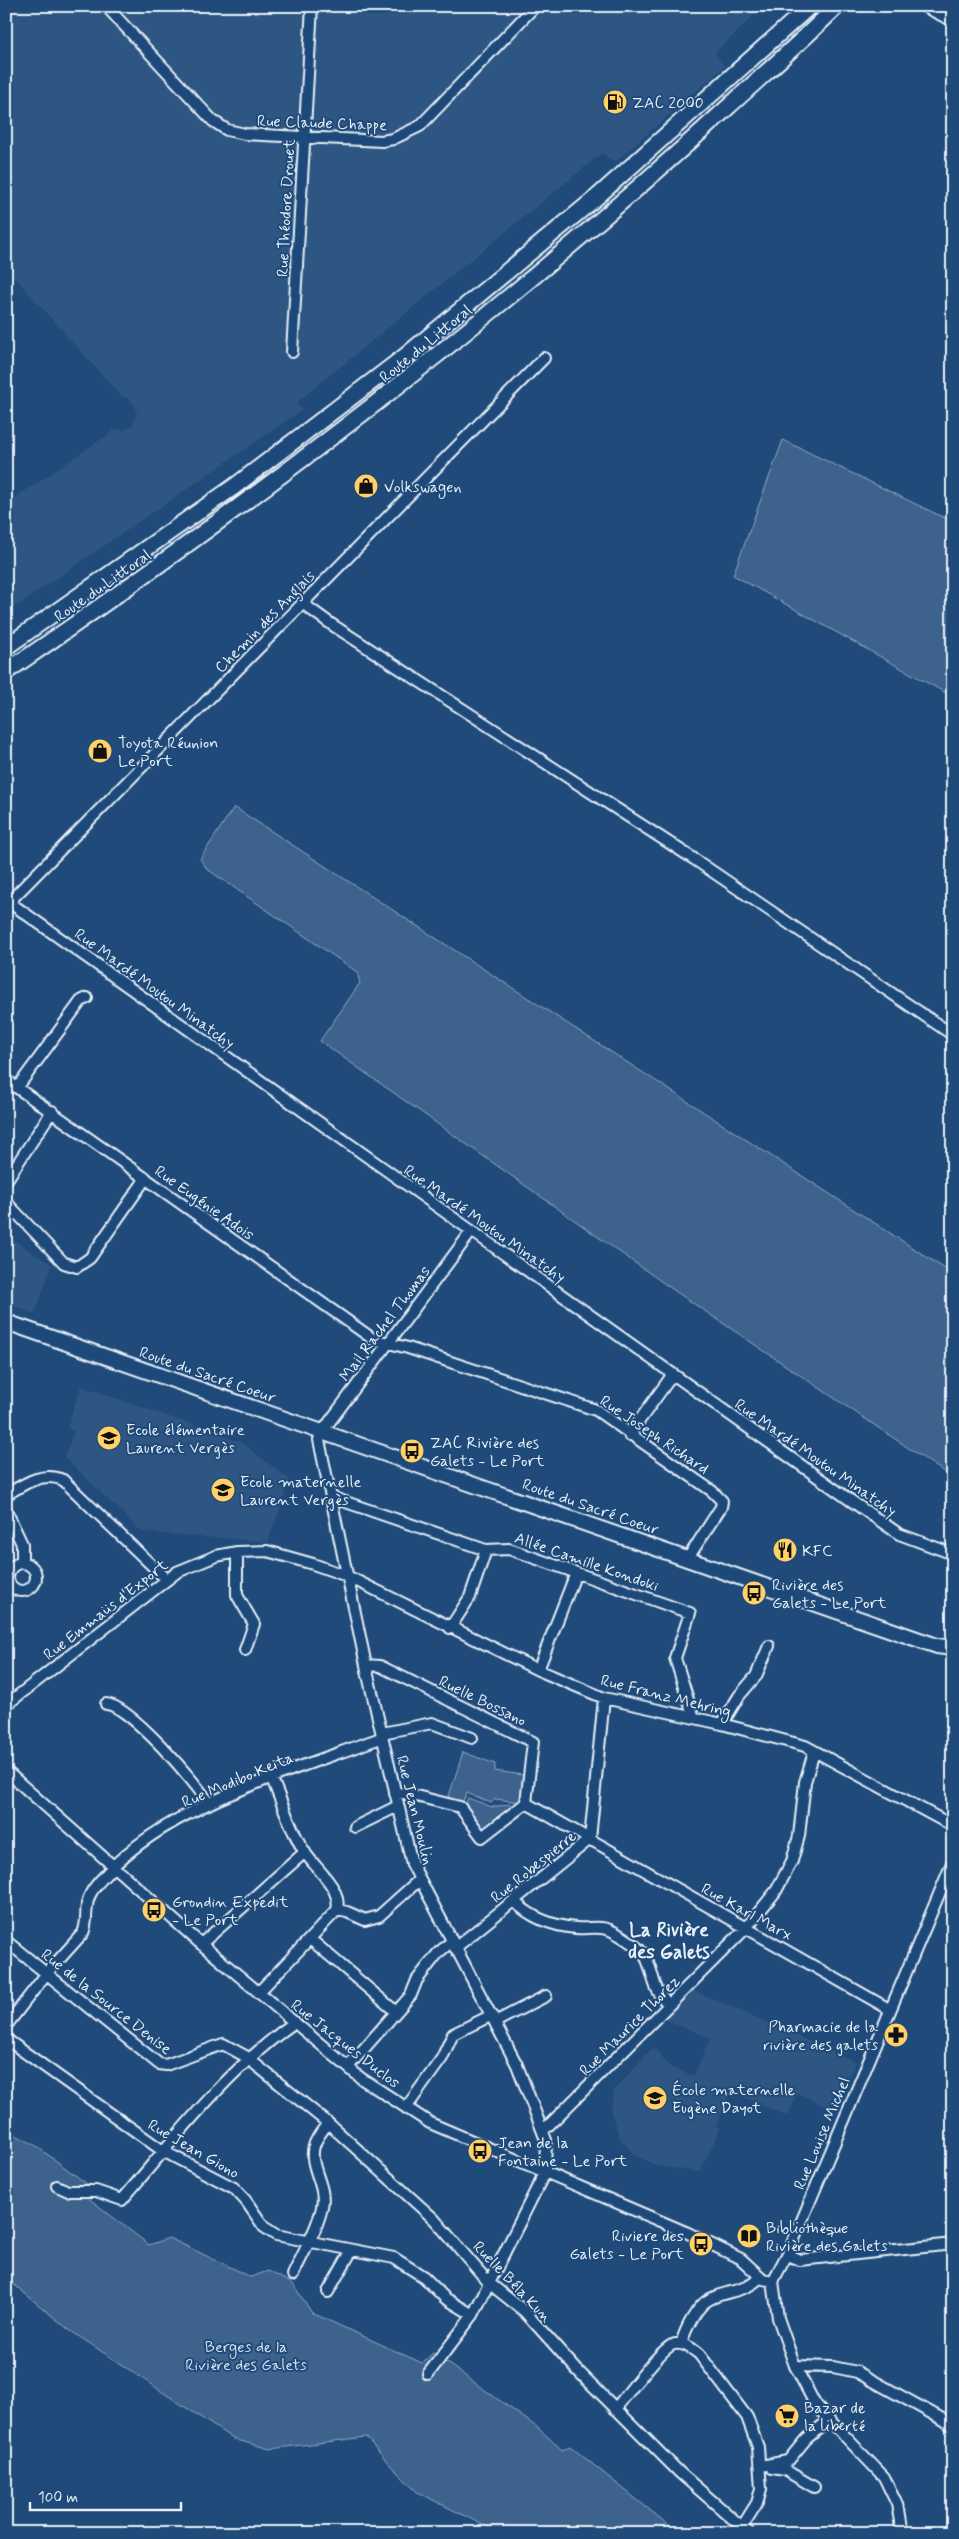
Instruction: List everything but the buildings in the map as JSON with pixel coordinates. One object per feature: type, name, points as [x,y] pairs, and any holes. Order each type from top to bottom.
[{"type":"highway","name":"Route du Littoral","points":[[6,646],[228,491],[412,350],[598,196],[810,6]]},
{"type":"highway","name":"Route du Littoral","points":[[6,672],[248,502],[438,356],[638,190],[837,6]]},
{"type":"main road","name":"Route du Sacré Coeur","points":[[6,1322],[937,1646],[953,1648]]},
{"type":"main road","name":"Route du Sacré Coeur","points":[[937,1646],[953,1658]]},
{"type":"street","name":"Rue Claude Chappe","points":[[106,6],[213,121],[227,130],[245,134],[382,141],[409,133],[420,126],[535,6]]},
{"type":"street","name":"Rue Théodore Drouet","points":[[292,352],[312,6]]},
{"type":"street","points":[[923,6],[953,21]]},
{"type":"street","name":"Chemin des Anglais","points":[[7,903],[544,358]]},
{"type":"street","points":[[302,603],[331,624],[702,865],[953,1035]]},
{"type":"street","name":"Rue Mardé Moutou Minatchy","points":[[7,903],[899,1534],[953,1554]]},
{"type":"street","points":[[17,1088],[81,1001],[87,998]]},
{"type":"street","name":"Rue Eugénie Adois","points":[[6,1080],[373,1339],[388,1343]]},
{"type":"street","points":[[6,1180],[52,1111]]},
{"type":"street","points":[[6,1202],[64,1263],[77,1267],[90,1258],[146,1178]]},
{"type":"street","name":"Mail Rachel Thomas","points":[[322,1432],[471,1232]]},
{"type":"street","name":"Rue Joseph Richard","points":[[388,1343],[596,1410],[629,1435],[712,1491],[722,1501],[717,1516],[688,1558]]},
{"type":"street","points":[[629,1435],[673,1374]]},
{"type":"street","name":"Rue Jean Moulin","points":[[322,1432],[319,1440],[406,1846],[418,1880],[517,2065],[544,2130],[547,2150],[545,2172]]},
{"type":"street","points":[[6,1495],[40,1477],[55,1476],[63,1480],[166,1579]]},
{"type":"street","name":"Allée Camille Kondoki","points":[[331,1497],[486,1550],[509,1549],[690,1613],[675,1658],[694,1718]]},
{"type":"street","points":[[6,1510],[22,1544],[22,1562]]},
{"type":"street","points":[[450,1628],[470,1597],[486,1550]]},
{"type":"street","name":"Rue Emmaüs d'Export","points":[[6,1705],[166,1579],[195,1564],[237,1552],[267,1551],[347,1576]]},
{"type":"street","points":[[237,1552],[237,1595],[254,1624],[245,1650]]},
{"type":"street","points":[[538,1670],[576,1573]]},
{"type":"street","name":"Rue Franz Mehring","points":[[347,1576],[538,1670],[604,1698],[722,1724],[805,1746],[953,1826]]},
{"type":"street","points":[[722,1724],[739,1696],[756,1676],[770,1646]]},
{"type":"street","name":"Ruelle Bossano","points":[[366,1666],[380,1666],[533,1742],[526,1803]]},
{"type":"street","name":"Rue Robespierre","points":[[348,2068],[395,2011],[411,1995],[417,1980],[438,1953],[453,1945],[514,1901],[590,1839],[604,1698]]},
{"type":"street","points":[[106,1704],[112,1704],[121,1710],[162,1747],[209,1804]]},
{"type":"street","name":"Rue Modibo Keita","points":[[6,2026],[47,1973],[83,1933],[86,1926],[87,1900],[91,1891],[141,1841],[209,1804],[382,1735],[432,1722],[472,1738]]},
{"type":"street","name":"Rue Maurice Thorez","points":[[544,2130],[746,1928],[776,1891],[792,1861],[799,1836],[805,1782],[814,1752]]},
{"type":"street","name":"Rue Jacques Duclos","points":[[6,1772],[201,1944],[348,2068],[430,2124],[688,2233],[741,2259],[760,2277],[773,2282]]},
{"type":"street","points":[[258,1993],[337,1910],[339,1901],[335,1890],[305,1852],[272,1779]]},
{"type":"street","points":[[395,1794],[404,1793],[460,1807],[482,1837],[526,1803]]},
{"type":"street","name":"Rue Karl Marx","points":[[526,1803],[889,2009]]},
{"type":"street","points":[[355,1827],[398,1806]]},
{"type":"street","points":[[201,1944],[305,1852]]},
{"type":"street","name":"Rue Louise Michel","points":[[773,2282],[789,2252],[889,2009],[953,1861]]},
{"type":"street","points":[[337,1910],[365,1920],[379,1916],[418,1880]]},
{"type":"street","points":[[514,1901],[530,1915],[548,1922],[575,1928],[608,1929],[630,1943],[643,1953],[648,1961],[652,1983],[669,2005]]},
{"type":"street","points":[[310,1939],[395,2011]]},
{"type":"street","name":"Rue de la Source Denise","points":[[6,1941],[160,2064],[166,2065],[223,2044],[230,2046],[249,2059]]},
{"type":"street","points":[[406,2108],[442,2058],[453,2034],[494,2019],[546,1996]]},
{"type":"street","points":[[57,2186],[68,2191],[96,2191],[122,2200],[163,2152],[249,2059],[295,2022]]},
{"type":"street","name":"Rue Jean Giono","points":[[6,2040],[163,2152],[234,2188],[246,2201],[264,2228],[276,2235],[394,2258],[424,2277],[446,2298],[473,2315]]},
{"type":"street","name":"Ruelle Béla Kun","points":[[249,2059],[328,2123],[434,2219],[489,2282],[524,2311],[615,2409],[680,2473],[745,2530]]},
{"type":"street","points":[[293,2275],[322,2208],[323,2198],[313,2153],[314,2144],[328,2123]]},
{"type":"street","points":[[428,2374],[473,2315],[545,2172]]},
{"type":"street","points":[[789,2252],[792,2257],[800,2260],[953,2244]]},
{"type":"street","points":[[328,2292],[352,2250]]},
{"type":"street","points":[[681,2344],[685,2331],[706,2301],[746,2287],[760,2277]]},
{"type":"street","points":[[773,2282],[778,2318],[795,2366],[806,2390],[829,2420],[884,2477],[897,2504],[902,2533]]},
{"type":"street","points":[[615,2409],[665,2349],[672,2344],[681,2344],[699,2354],[747,2417],[754,2432],[761,2466],[760,2496],[745,2530]]},
{"type":"street","points":[[795,2366],[834,2367],[857,2372],[944,2420],[953,2428]]},
{"type":"street","points":[[761,2466],[788,2462],[806,2439],[829,2420]]},
{"type":"street","points":[[761,2466],[785,2470],[814,2487]]},
{"type":"shaded area","name":"ZAC 2000","points":[[6,6],[764,6],[715,53],[725,66],[614,163],[602,153],[296,403],[302,410],[6,613],[6,504],[116,429],[125,430],[132,425],[137,415],[134,404],[128,398],[121,396],[6,268]]},
{"type":"shaded area","points":[[6,1235],[52,1265],[35,1314],[6,1303]]},
{"type":"shaded area","points":[[81,1386],[241,1442],[290,1480],[268,1542],[142,1532],[64,1457],[74,1432],[67,1427]]},
{"type":"shaded area","points":[[693,1990],[856,2062],[836,2110],[797,2093],[788,2116],[730,2092],[716,2126],[720,2129],[700,2172],[657,2166],[635,2155],[620,2139],[611,2112],[614,2090],[653,2047],[670,2067],[694,2076],[710,2038],[664,2019]]},
{"type":"green space","points":[[783,440],[953,522],[953,697],[733,575]]},
{"type":"green space","points":[[234,807],[953,1274],[953,1478],[672,1289],[320,1041],[360,983],[357,972],[207,869],[200,859]]},
{"type":"green space","points":[[463,1752],[495,1764],[495,1771],[523,1775],[520,1802],[495,1799],[491,1803],[467,1793],[462,1803],[448,1799]]},
{"type":"green space","points":[[468,1798],[492,1807],[509,1804],[521,1806],[493,1827],[478,1828],[464,1808]]},
{"type":"green space","name":"Berges de la Rivière des Galets","points":[[6,2126],[12,2133],[35,2145],[87,2184],[87,2197],[149,2245],[169,2238],[251,2277],[268,2271],[293,2284],[312,2313],[422,2363],[433,2353],[538,2428],[562,2450],[570,2446],[671,2527],[669,2533],[499,2533],[417,2492],[366,2437],[270,2449],[233,2439],[68,2329],[6,2278]]},
{"type":"place","name":"ZAC 2000","points":[[615,102]]},
{"type":"place","name":"Volkswagen","points":[[366,486]]},
{"type":"place","name":"Toyota Réunion Le Port","points":[[100,751]]},
{"type":"place","name":"Ecole élémentaire Laurent Vergès","points":[[109,1438]]},
{"type":"place","name":"ZAC Rivière des Galets - Le Port","points":[[412,1451]]},
{"type":"place","name":"Ecole maternelle Laurent Vergès","points":[[223,1490]]},
{"type":"place","name":"KFC","points":[[785,1550]]},
{"type":"place","name":"Rivière des Galets - Le Port","points":[[754,1593]]},
{"type":"place","name":"Grondin Expedit - Le Port","points":[[154,1910]]},
{"type":"place","name":"Pharmacie de la rivière des galets","points":[[896,2035]]},
{"type":"place","name":"École maternelle Eugène Dayot","points":[[655,2098]]},
{"type":"place","name":"Jean de la Fontaine - Le Port","points":[[480,2151]]},
{"type":"place","name":"Bibliothèque Rivière des Galets","points":[[749,2236]]},
{"type":"place","name":"Riviere des Galets - Le Port","points":[[701,2244]]},
{"type":"place","name":"Bazar de la liberté","points":[[787,2416]]},
{"type":"district","name":"La Rivière des Galets","points":[[669,1940]]}]
